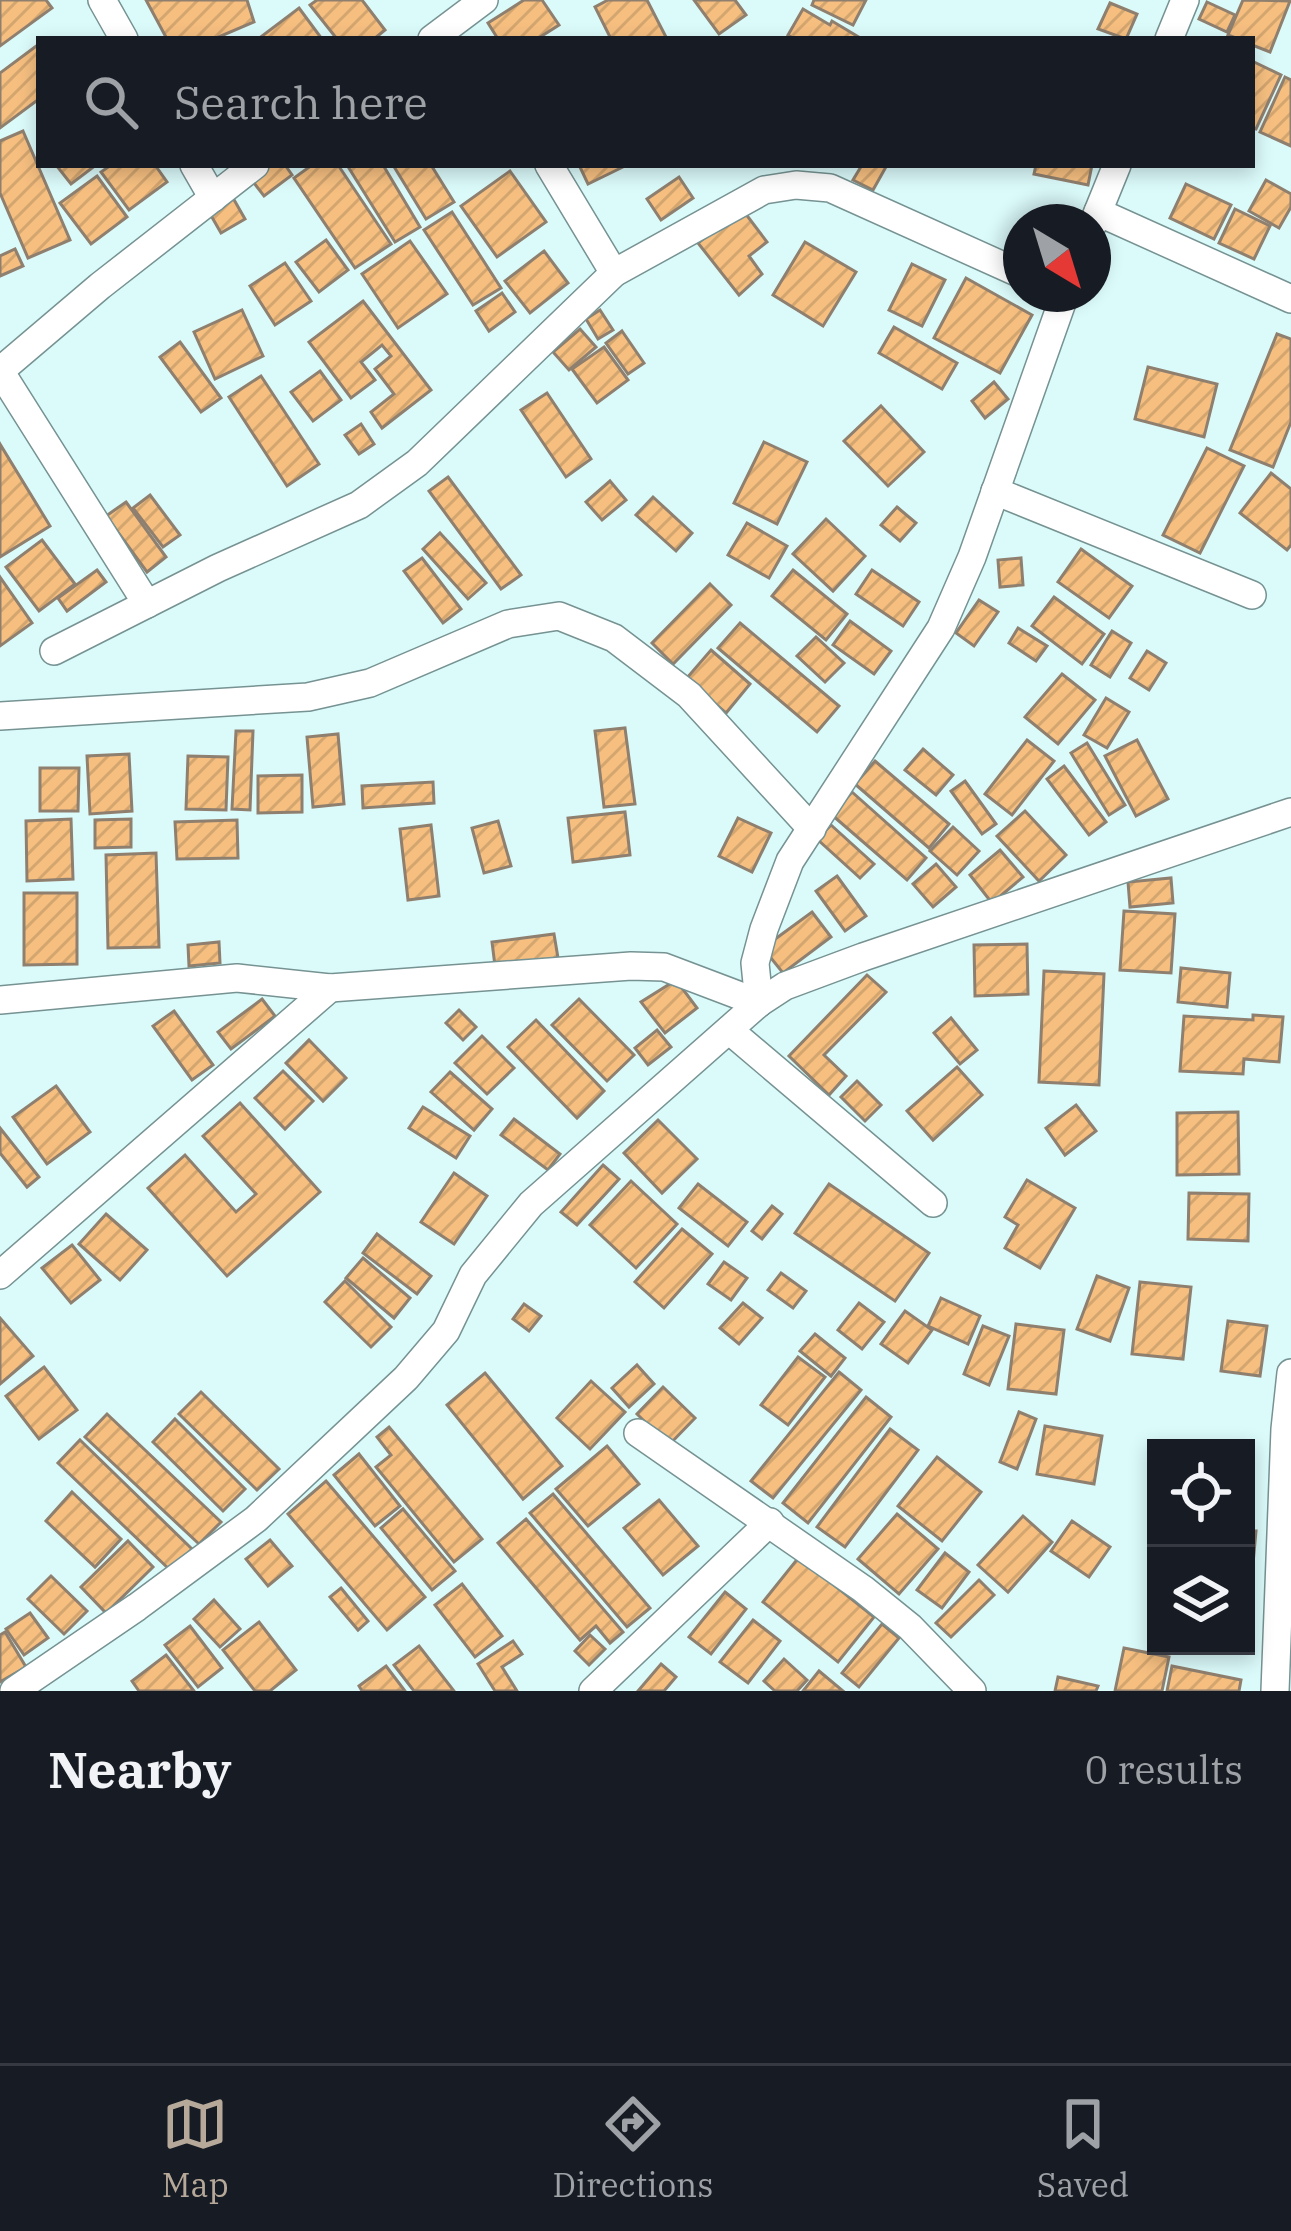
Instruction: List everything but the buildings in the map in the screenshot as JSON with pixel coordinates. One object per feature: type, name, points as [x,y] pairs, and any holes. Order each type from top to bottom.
[{"type":"street","points":[[102,0],[122,36]]},
{"type":"street","points":[[437,36],[466,19],[484,0]]},
{"type":"street","points":[[1170,36],[1185,0]]},
{"type":"street","points":[[196,168],[213,198]]},
{"type":"street","points":[[147,604],[0,371],[251,168]]},
{"type":"street","points":[[551,168],[614,273]]},
{"type":"street","points":[[1101,204],[1116,168]]},
{"type":"street","points":[[54,651],[218,568],[359,505],[418,463],[614,273],[764,190],[796,185],[830,188],[1003,266]]},
{"type":"street","points":[[1111,225],[1291,299]]},
{"type":"street","points":[[759,1003],[755,963],[790,861],[941,628],[972,557],[1059,312]]},
{"type":"street","points":[[995,490],[1252,595]]},
{"type":"street","points":[[0,716],[308,697],[370,683],[508,624],[560,616],[614,638],[689,695],[812,829]]},
{"type":"street","points":[[14,1691],[256,1520],[406,1378],[446,1331],[472,1275],[531,1204],[759,1003],[785,986],[863,957],[1291,812]]},
{"type":"street","points":[[0,1000],[237,978],[330,988],[632,966],[664,967],[759,1003]]},
{"type":"street","points":[[0,1275],[330,988]]},
{"type":"street","points":[[729,1030],[933,1202]]},
{"type":"street","points":[[1275,1691],[1291,1373]]},
{"type":"street","points":[[638,1433],[863,1589],[910,1627],[972,1691]]},
{"type":"street","points":[[593,1691],[770,1522]]}]
